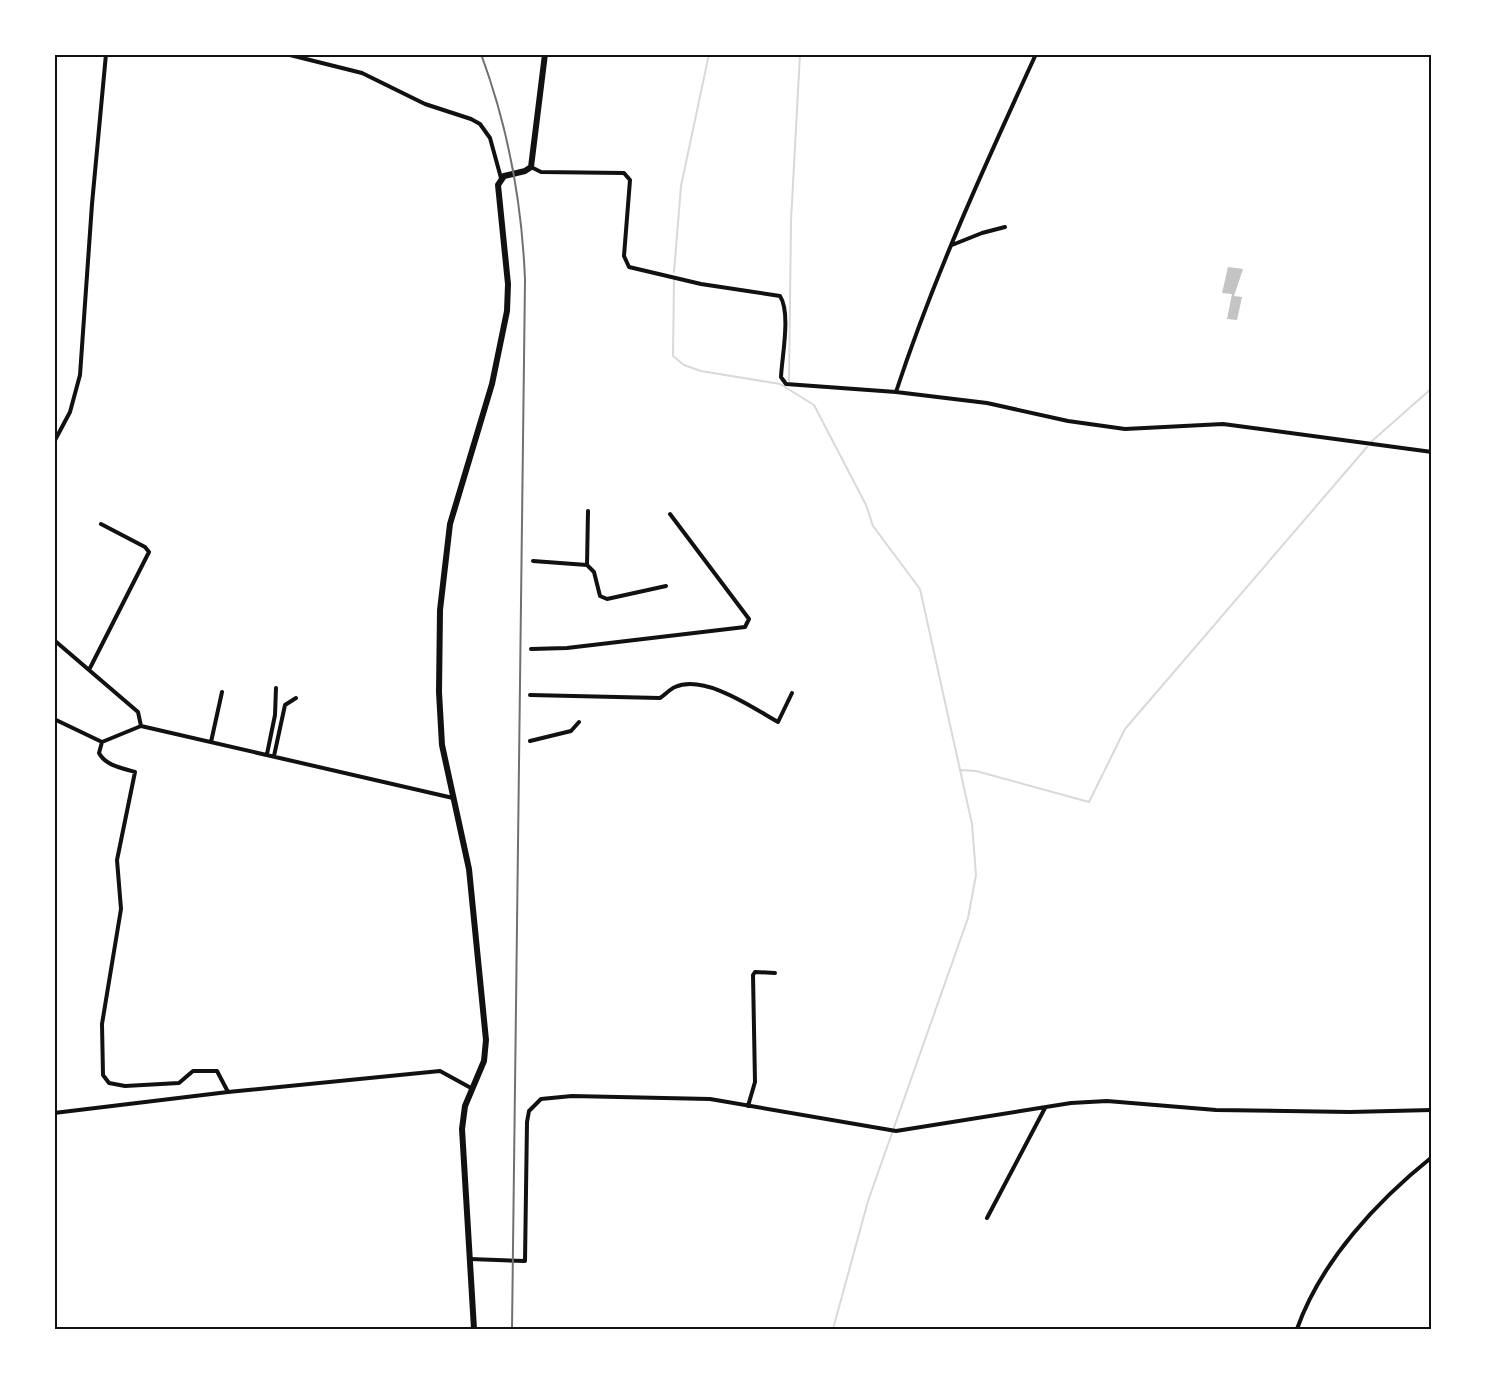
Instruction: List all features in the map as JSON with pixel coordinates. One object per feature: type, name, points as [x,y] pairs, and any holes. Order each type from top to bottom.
[{"type":"main road","points":[[474,1329],[462,1130],[465,1106],[484,1061],[486,1040],[469,869],[442,745],[440,719],[442,579],[454,506],[492,384],[507,311],[508,284],[498,185],[501,178],[531,167],[545,54]]},
{"type":"street","points":[[54,442],[70,412],[80,375],[92,204],[106,54]]},
{"type":"street","points":[[286,54],[362,73],[425,104],[471,119],[486,130],[501,178]]},
{"type":"street","points":[[896,392],[916,331],[1036,54]]},
{"type":"street","points":[[531,167],[541,172],[624,173],[630,180],[624,256],[629,267],[701,284],[780,296],[785,303],[786,317],[781,377],[786,384],[896,392],[987,403],[1068,422],[1125,429],[1223,424],[1432,452]]},
{"type":"street","points":[[952,245],[1005,227]]},
{"type":"street","points":[[587,565],[588,511]]},
{"type":"street","points":[[531,649],[567,648],[745,627],[750,619],[670,514]]},
{"type":"street","points":[[90,668],[149,552],[145,547],[101,524]]},
{"type":"street","points":[[533,561],[587,565],[594,572],[600,596],[607,599],[666,586]]},
{"type":"street","points":[[54,640],[90,668],[138,712],[141,726]]},
{"type":"street","points":[[530,695],[660,698],[675,687],[704,686],[727,694],[778,722],[792,693]]},
{"type":"street","points":[[267,754],[275,715],[276,688]]},
{"type":"street","points":[[211,742],[222,692]]},
{"type":"street","points":[[274,756],[285,705],[296,698]]},
{"type":"street","points":[[54,719],[102,742],[141,726],[453,798]]},
{"type":"street","points":[[530,741],[570,731],[579,722]]},
{"type":"street","points":[[102,742],[99,753],[101,758],[110,764],[135,772],[117,860],[122,909],[102,1024],[103,1075],[109,1083],[125,1086],[180,1083],[193,1071],[217,1071],[228,1092]]},
{"type":"street","points":[[748,1106],[755,1082],[753,975],[755,972],[775,973]]},
{"type":"street","points":[[54,1113],[228,1092],[440,1071],[471,1088]]},
{"type":"street","points":[[469,1259],[525,1261],[527,1122],[529,1111],[541,1099],[572,1096],[710,1098],[896,1131],[1046,1107],[1107,1101],[1216,1110],[1350,1112],[1432,1110]]},
{"type":"street","points":[[987,1218],[1046,1107]]},
{"type":"street","points":[[1297,1329],[1319,1283],[1339,1253],[1381,1203],[1408,1176],[1432,1157]]},
{"type":"building","points":[[1228,267],[1243,269],[1234,296],[1242,297],[1237,320],[1227,319],[1232,294],[1222,293]]},
{"type":"waterway","points":[[674,272],[681,186],[709,54]]},
{"type":"waterway","points":[[789,381],[791,221],[800,54]]},
{"type":"waterway","points":[[674,281],[673,356],[684,365],[701,371],[780,384],[814,405],[866,505],[873,526],[920,589],[972,824],[976,875],[968,918],[868,1201],[833,1329]]},
{"type":"waterway","points":[[1372,441],[1432,388]]},
{"type":"waterway","points":[[961,770],[976,771],[1089,802],[1125,729],[1367,447]]},
{"type":"railway","points":[[481,54],[499,109],[512,165],[521,222],[525,280],[512,1329]]}]
